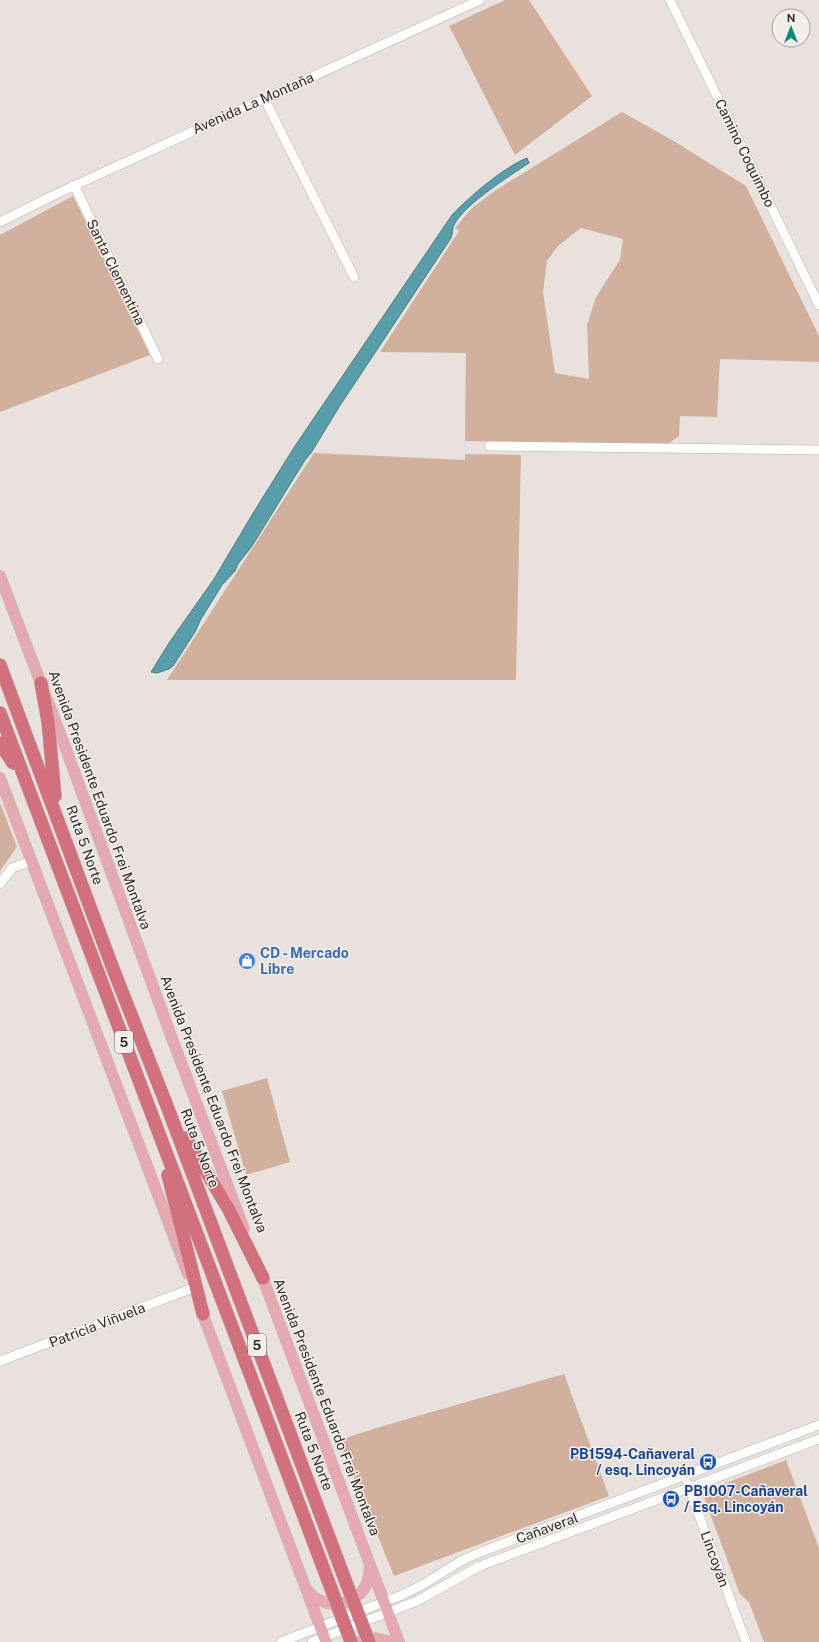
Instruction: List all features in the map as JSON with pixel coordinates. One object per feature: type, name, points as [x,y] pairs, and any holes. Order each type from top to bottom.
[{"type":"highway","name":"Ruta 5 Norte","points":[[0,665],[112,966],[167,1106],[369,1642]]},
{"type":"highway","points":[[42,683],[49,729],[53,776],[61,826]]},
{"type":"highway","name":"5","points":[[0,713],[90,955],[158,1128],[351,1642]]},
{"type":"highway","points":[[0,743],[26,783]]},
{"type":"highway","points":[[167,1106],[228,1210],[263,1278]]},
{"type":"highway","points":[[158,1128],[181,1231],[203,1314]]},
{"type":"main road","name":"Avenida Presidente Eduardo Frei Montalva","points":[[0,576],[42,683],[176,1048],[399,1642]]},
{"type":"main road","points":[[0,778],[323,1636]]},
{"type":"main road","points":[[304,1586],[311,1595],[324,1603],[335,1605],[345,1603],[355,1598],[365,1587],[370,1564]]},
{"type":"main road","points":[[358,1642],[375,1638],[392,1642]]},
{"type":"street","name":"Avenida La Montaña","points":[[0,222],[264,98],[480,0]]},
{"type":"street","name":"Camino Coquimbo","points":[[670,0],[819,305]]},
{"type":"street","points":[[264,98],[354,277]]},
{"type":"street","name":"Santa Clementina","points":[[74,186],[158,359]]},
{"type":"street","name":"Avenida La Montaña","points":[[0,218],[27,208]]},
{"type":"street","points":[[488,446],[819,450]]},
{"type":"street","points":[[0,884],[12,868],[31,861]]},
{"type":"street","name":"Patricia Viñuela","points":[[0,1361],[193,1288]]},
{"type":"street","name":"Cañaveral","points":[[312,1642],[386,1607],[457,1564],[480,1552],[819,1425]]},
{"type":"street","name":"Cañaveral","points":[[386,1607],[424,1598],[461,1575],[480,1566],[819,1439]]},
{"type":"street","name":"Lincoyán","points":[[684,1476],[746,1642]]},
{"type":"street","name":"Cañaveral","points":[[281,1642],[323,1636]]},
{"type":"shaded area","points":[[505,0],[529,0],[592,96],[515,155],[449,26]]},
{"type":"shaded area","points":[[622,112],[677,143],[746,186],[819,336],[819,362],[720,359],[717,417],[680,416],[679,436],[668,444],[465,441],[466,353],[380,352],[459,231],[455,228],[472,208],[496,190]],"holes":[[[581,228],[623,239],[620,260],[596,297],[587,325],[589,379],[555,373],[543,292],[547,261],[558,246]]]},
{"type":"shaded area","points":[[73,196],[150,355],[0,412],[0,235]]},
{"type":"shaded area","points":[[314,453],[465,460],[465,454],[521,455],[516,680],[167,680]]},
{"type":"shaded area","points":[[0,803],[17,847],[0,871]]},
{"type":"shaded area","points":[[267,1078],[290,1162],[246,1175],[222,1091]]},
{"type":"shaded area","points":[[564,1374],[609,1496],[394,1576],[339,1440]]},
{"type":"shaded area","points":[[786,1460],[819,1548],[819,1642],[764,1642],[749,1602],[740,1594],[702,1492]]},
{"type":"water","points":[[527,158],[529,163],[479,198],[461,215],[455,223],[451,238],[339,407],[252,546],[238,564],[235,571],[222,585],[201,619],[195,632],[173,666],[157,673],[151,672],[169,643],[214,579],[295,446],[452,215],[487,183],[508,168]]},
{"type":"place","name":"CD - Mercado Libre","points":[[247,961]]},
{"type":"place","name":"PB1594-Cañaveral / esq. Lincoyán","points":[[708,1462]]},
{"type":"place","name":"PB1007-Cañaveral / Esq. Lincoyán","points":[[671,1499]]}]
